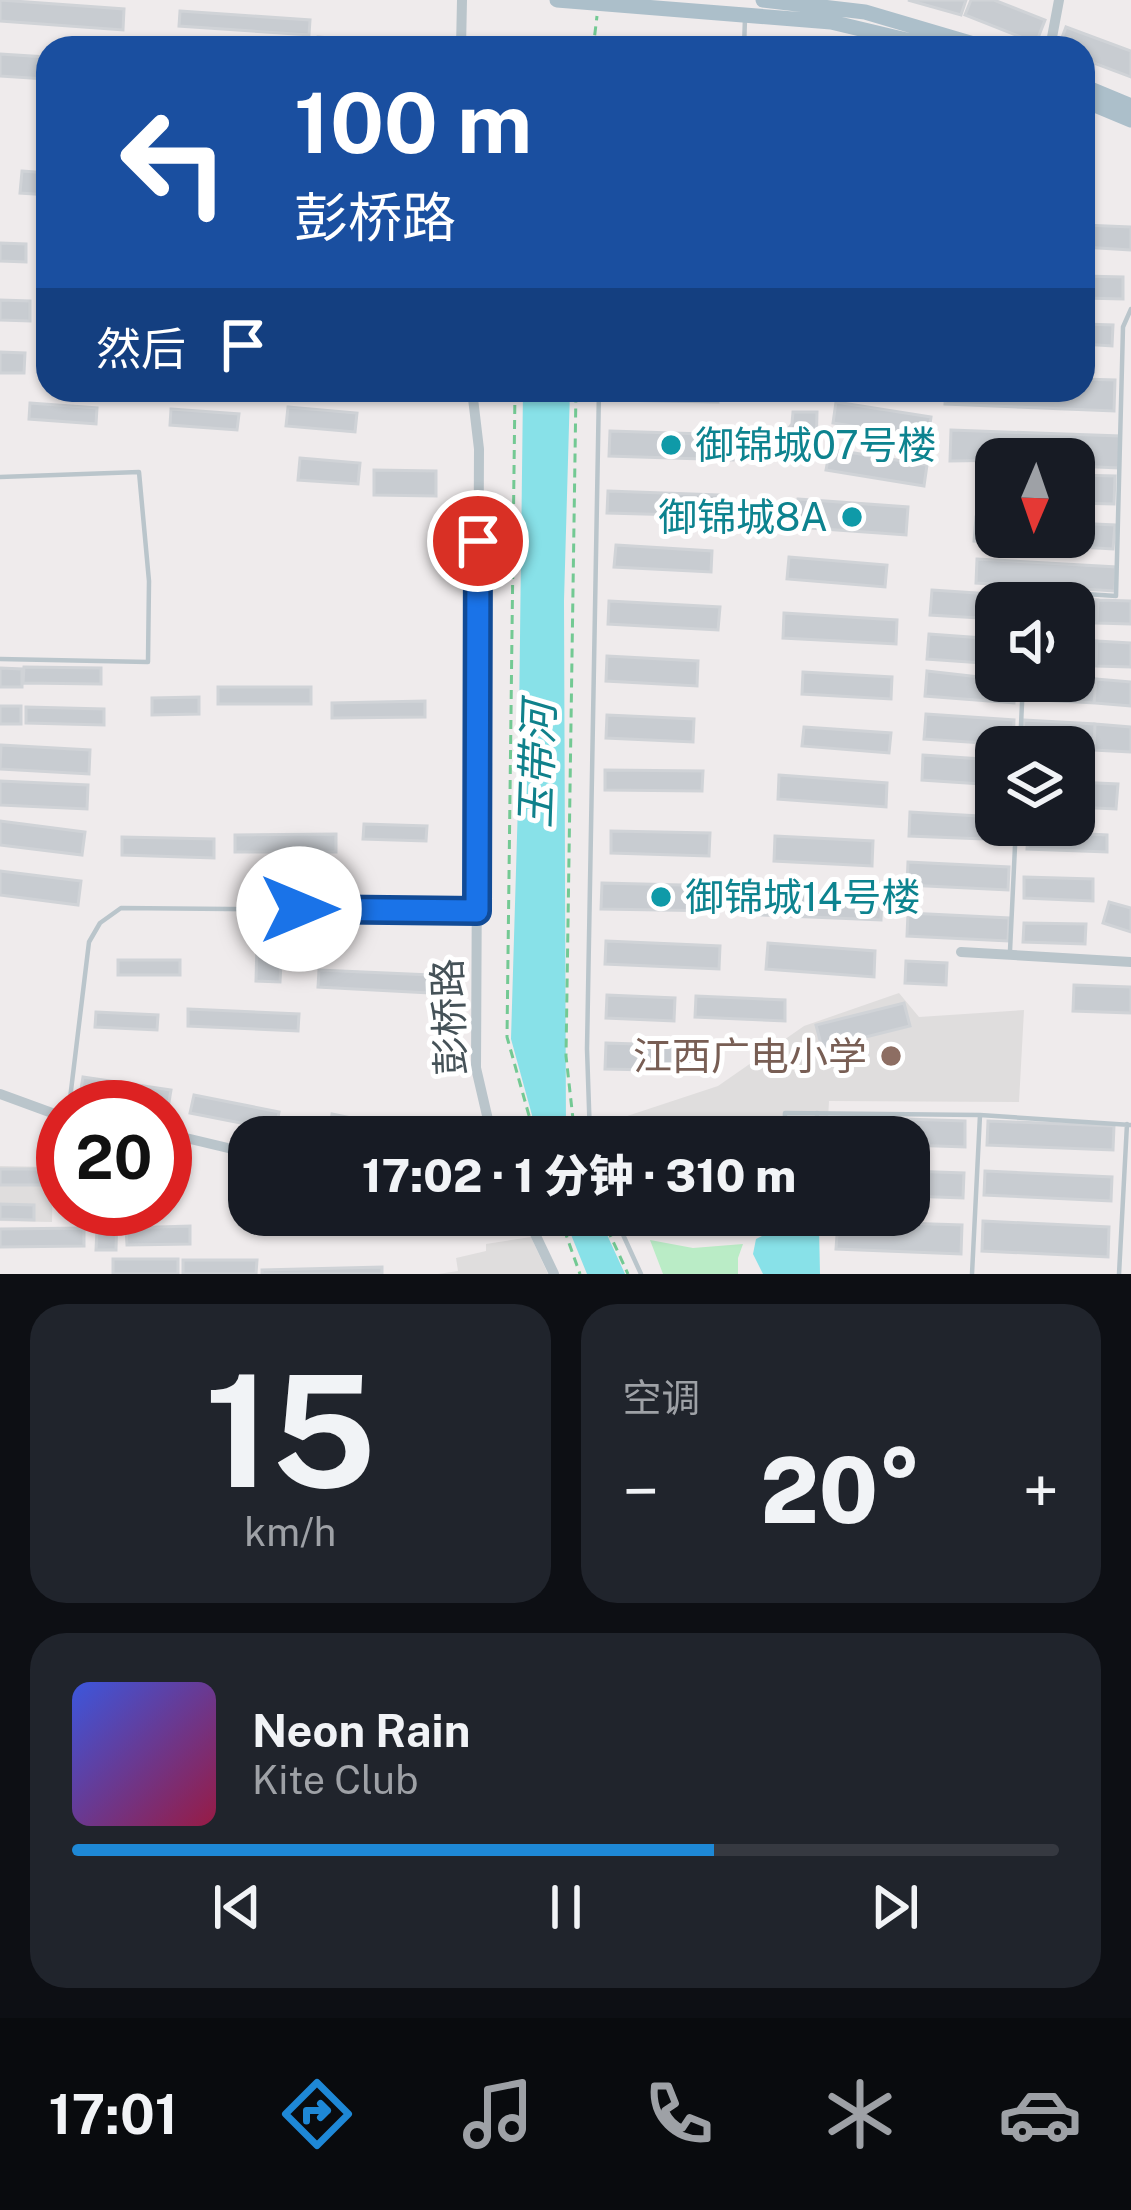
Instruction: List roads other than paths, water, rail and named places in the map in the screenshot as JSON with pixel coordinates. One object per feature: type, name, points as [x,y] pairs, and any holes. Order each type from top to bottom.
[{"type":"main road","points":[[557,0],[832,22],[890,36]]},
{"type":"main road","points":[[763,0],[866,6],[952,36]]},
{"type":"main road","points":[[1095,91],[1131,106]]},
{"type":"main road","points":[[1095,105],[1131,120]]},
{"type":"street","points":[[461,36],[462,0]]},
{"type":"street","points":[[1052,36],[1059,0]]},
{"type":"street","name":"彭桥路","points":[[473,402],[478,449],[476,1068],[487,1116]]},
{"type":"street","points":[[961,952],[1131,962]]},
{"type":"street","points":[[2,1100],[36,1109]]},
{"type":"street","points":[[192,1139],[228,1148]]},
{"type":"street","points":[[536,1236],[554,1274]]},
{"type":"lane","points":[[745,36],[746,14]]},
{"type":"lane","points":[[1095,595],[1116,596],[1124,327],[1131,309]]},
{"type":"lane","points":[[589,1116],[598,402]]},
{"type":"lane","points":[[0,477],[139,472],[149,581],[148,662],[0,658]]},
{"type":"lane","points":[[1010,955],[1015,846]]},
{"type":"lane","points":[[72,1080],[89,942],[100,922],[122,908],[477,911]]},
{"type":"lane","points":[[972,1274],[980,1115]]},
{"type":"lane","points":[[784,1116],[980,1115],[1129,1125],[1119,1274]]},
{"type":"lane","points":[[624,1236],[641,1274]]},
{"type":"water","name":"玉带河","points":[[523,402],[570,402],[564,601],[566,1116],[532,1116],[511,1039]]},
{"type":"water","points":[[572,1236],[608,1236],[625,1274],[587,1274]]},
{"type":"water","points":[[819,1236],[820,1274],[763,1274],[753,1254],[756,1239]]},
{"type":"place","name":"御锦城07号楼","points":[[671,445]]},
{"type":"place","name":"御锦城8A","points":[[852,517]]},
{"type":"place","name":"御锦城14号楼","points":[[661,897]]},
{"type":"place","name":"江西广电小学","points":[[891,1056]]}]
